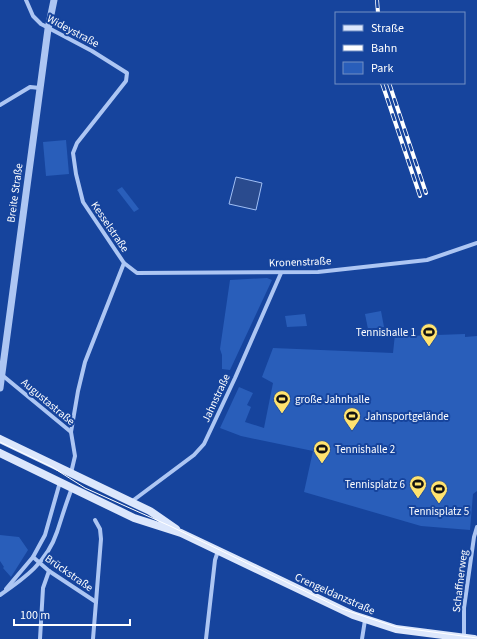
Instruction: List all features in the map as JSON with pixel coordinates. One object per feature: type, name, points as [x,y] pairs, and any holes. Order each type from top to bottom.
[{"type":"main road","name":"Crengeldanzstraße","points":[[0,439],[150,511],[181,533],[330,605],[365,620],[396,629],[448,637],[474,639]]},
{"type":"main road","name":"Crengeldanzstraße","points":[[0,453],[120,512],[146,523],[181,533]]},
{"type":"main road","points":[[60,482],[71,474]]},
{"type":"main road","points":[[71,474],[72,488]]},
{"type":"main road","points":[[120,512],[130,502]]},
{"type":"street","name":"Wideystraße","points":[[26,0],[34,16],[48,29],[122,68]]},
{"type":"street","name":"Breite Straße","points":[[0,388],[48,29],[54,0]]},
{"type":"street","name":"Kesselstraße","points":[[71,432],[85,362],[124,263],[83,202],[76,174],[73,153],[77,143],[128,78],[127,73],[122,68]]},
{"type":"street","points":[[0,105],[30,87],[40,88]]},
{"type":"street","name":"Kronenstraße","points":[[124,263],[137,272],[318,272],[427,260],[477,243]]},
{"type":"street","name":"Jahnstraße","points":[[130,502],[194,455],[204,444],[281,273]]},
{"type":"street","name":"Augustastraße","points":[[1,374],[71,432],[75,456],[71,474]]},
{"type":"street","points":[[1,595],[33,557],[47,531],[60,482]]},
{"type":"street","points":[[1,595],[23,580],[40,564],[51,547],[72,488]]},
{"type":"street","name":"Brückstraße","points":[[93,639],[101,539],[100,529],[95,520]]},
{"type":"street","name":"Schaffnerweg","points":[[464,638],[464,608],[474,537],[477,527]]},
{"type":"street","points":[[206,639],[215,560],[218,551]]},
{"type":"street","name":"Brückstraße","points":[[33,557],[48,571],[96,602]]},
{"type":"street","points":[[40,639],[43,588],[48,571]]},
{"type":"street","points":[[362,639],[365,620]]},
{"type":"green space","points":[[66,140],[69,174],[46,176],[43,142]]},
{"type":"green space","points":[[122,187],[139,209],[134,212],[117,190]]},
{"type":"green space","points":[[267,278],[272,280],[230,370],[222,369],[222,355],[220,349],[230,280]]},
{"type":"green space","points":[[381,311],[384,327],[368,329],[365,314]]},
{"type":"green space","points":[[305,314],[307,326],[287,327],[285,316]]},
{"type":"green space","name":"Jahnsportgelände","points":[[395,334],[409,336],[465,334],[465,337],[477,336],[477,491],[473,494],[470,530],[421,526],[304,492],[313,451],[241,436],[220,428],[239,387],[253,393],[247,405],[251,407],[245,422],[264,428],[273,383],[262,377],[273,348],[393,353]]},
{"type":"green space","points":[[0,535],[19,537],[28,550],[11,577],[3,568],[4,567],[0,561]]},
{"type":"shaded area","points":[[236,177],[262,183],[256,210],[229,204]]},
{"type":"tram line","points":[[0,442],[52,467],[85,488],[170,526],[342,609],[396,627],[477,638]]},
{"type":"railway","points":[[377,0],[378,12]]},
{"type":"railway","points":[[382,84],[420,196]]},
{"type":"railway","points":[[389,84],[426,193]]},
{"type":"place","name":"Tennishalle 1","points":[[429,347]]},
{"type":"place","name":"große Jahnhalle","points":[[282,414]]},
{"type":"place","name":"Jahnsportgelände","points":[[352,431]]},
{"type":"place","name":"Tennishalle 2","points":[[322,464]]},
{"type":"place","name":"Tennisplatz 6","points":[[418,499]]},
{"type":"place","name":"Tennisplatz 5","points":[[439,504]]}]
